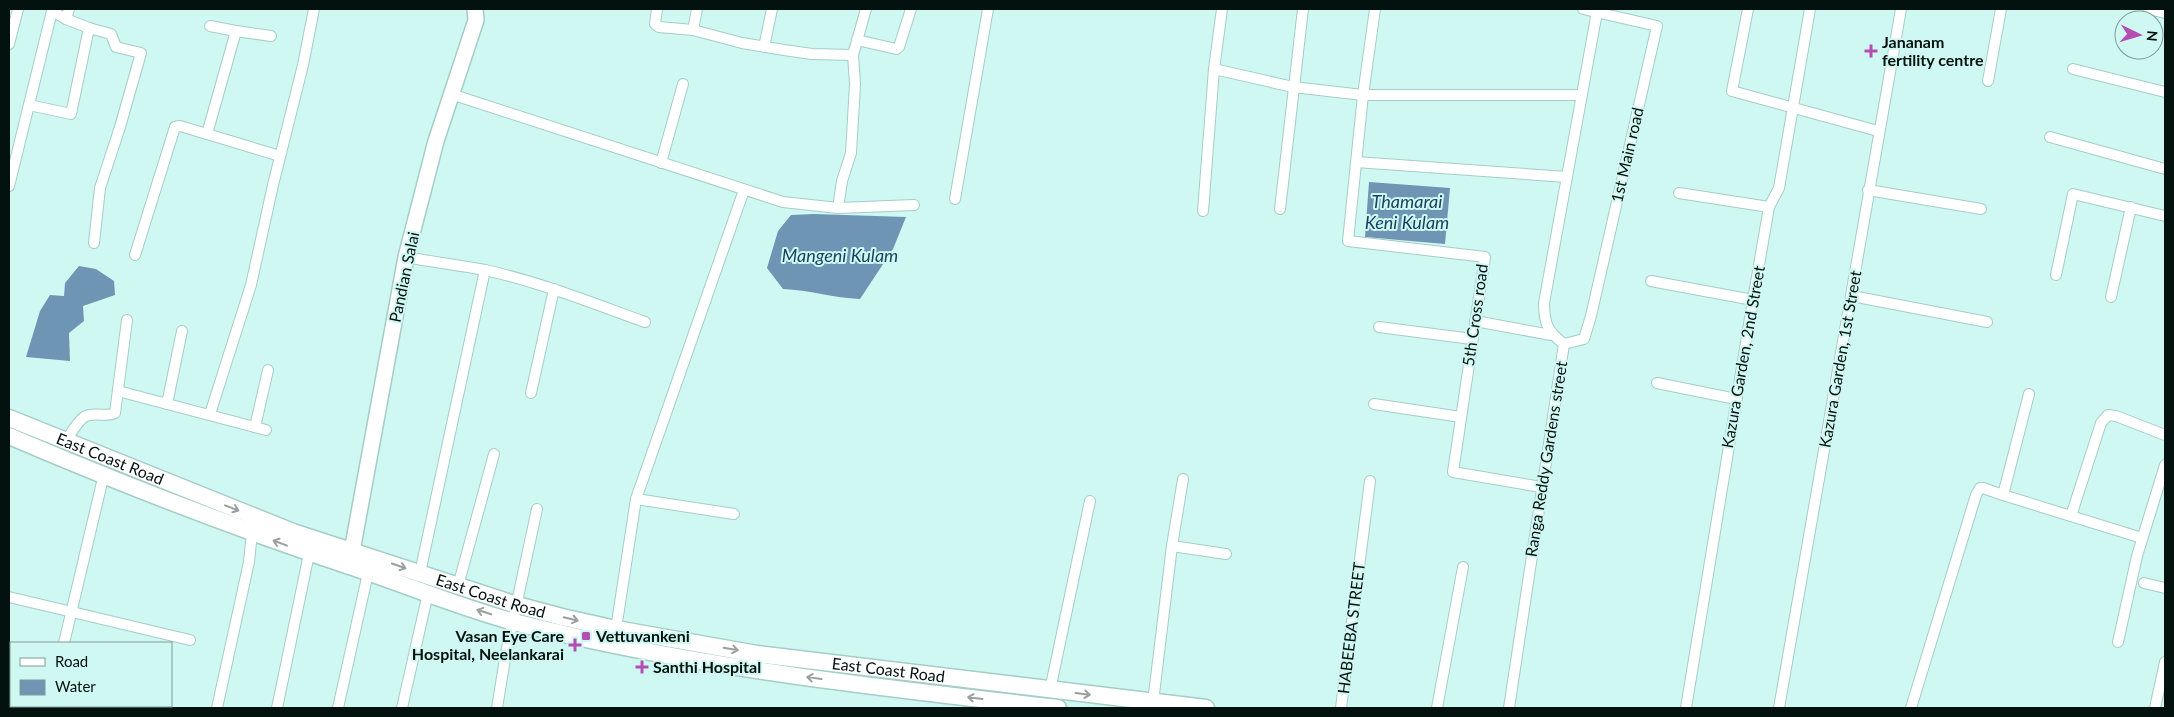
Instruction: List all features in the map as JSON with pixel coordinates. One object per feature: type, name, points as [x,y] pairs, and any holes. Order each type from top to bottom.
[{"type":"main road","name":"East Coast Road","points":[[9,418],[36,439],[104,474],[309,554],[351,558],[420,573],[517,605],[616,629],[757,654],[1206,708]]},
{"type":"main road","name":"East Coast Road","points":[[9,436],[65,442],[294,532],[351,558],[368,573],[513,622],[609,644],[754,670],[851,684],[1058,708]]},
{"type":"street","points":[[9,44],[18,9]]},
{"type":"street","points":[[210,414],[251,285],[280,156],[304,65],[314,9]]},
{"type":"street","name":"Pandian Salai","points":[[351,558],[406,257],[436,141],[476,20],[475,9]]},
{"type":"street","points":[[657,9],[655,24],[659,27],[693,30],[764,47],[812,54],[853,55]]},
{"type":"street","points":[[693,30],[697,9]]},
{"type":"street","points":[[764,47],[772,9]]},
{"type":"street","points":[[838,208],[842,180],[851,153],[855,84],[853,55],[866,9]]},
{"type":"street","points":[[857,40],[896,49],[899,47],[911,9]]},
{"type":"street","points":[[955,199],[988,9]]},
{"type":"street","points":[[1203,211],[1214,69],[1222,9]]},
{"type":"street","points":[[1280,209],[1303,9]]},
{"type":"street","name":"5th Cross road","points":[[1374,9],[1348,241],[1485,257],[1453,472],[1541,487]]},
{"type":"street","name":"1st Main road","points":[[1564,344],[1584,338],[1591,316],[1657,26],[1583,9]]},
{"type":"street","points":[[1748,9],[1732,91],[1878,131]]},
{"type":"street","name":"Kazura Garden, 2nd Street","points":[[1686,708],[1752,300],[1769,207],[1779,188],[1810,9]]},
{"type":"street","name":"Kazura Garden, 1st Street","points":[[1779,708],[1852,296],[1868,190],[1900,9]]},
{"type":"street","points":[[1988,81],[2001,9]]},
{"type":"street","points":[[2149,9],[2165,13]]},
{"type":"street","points":[[9,186],[52,11],[68,14],[89,28],[111,34],[116,48],[141,53],[100,188],[94,243]]},
{"type":"street","points":[[1551,334],[1544,317],[1544,303],[1597,12]]},
{"type":"street","points":[[210,26],[271,36]]},
{"type":"street","points":[[29,105],[71,114],[89,28]]},
{"type":"street","points":[[207,134],[236,31]]},
{"type":"street","points":[[1214,69],[1293,87],[1363,95],[1581,95]]},
{"type":"street","points":[[2073,69],[2165,92]]},
{"type":"street","points":[[661,163],[682,84]]},
{"type":"street","points":[[452,94],[744,190],[791,203],[838,208],[914,205]]},
{"type":"street","points":[[135,255],[175,128],[180,126],[280,156]]},
{"type":"street","points":[[2050,138],[2165,168]]},
{"type":"street","points":[[1356,162],[1567,177]]},
{"type":"street","points":[[616,629],[636,499],[744,190]]},
{"type":"street","points":[[1868,190],[1981,209]]},
{"type":"street","points":[[1679,193],[1769,207]]},
{"type":"street","points":[[2056,275],[2073,194],[2165,216]]},
{"type":"street","points":[[2111,297],[2132,207]]},
{"type":"street","points":[[406,257],[485,270],[554,289],[645,322]]},
{"type":"street","points":[[420,573],[485,270]]},
{"type":"street","points":[[1651,281],[1752,300]]},
{"type":"street","points":[[531,392],[554,289]]},
{"type":"street","points":[[1852,296],[1987,322]]},
{"type":"street","points":[[65,442],[84,418],[90,415],[110,416],[115,413],[127,320]]},
{"type":"street","points":[[1475,321],[1551,334]]},
{"type":"street","points":[[1379,327],[1472,339]]},
{"type":"street","points":[[167,404],[182,331]]},
{"type":"street","name":"Ranga Reddy Gardens street","points":[[1508,708],[1564,344],[1551,334]]},
{"type":"street","points":[[255,426],[268,370]]},
{"type":"street","points":[[1657,384],[1736,399]]},
{"type":"street","points":[[118,391],[266,430]]},
{"type":"street","points":[[2003,495],[2029,394]]},
{"type":"street","points":[[1374,404],[1461,417]]},
{"type":"street","points":[[2071,516],[2101,422],[2108,415],[2116,416],[2165,434]]},
{"type":"street","points":[[458,586],[494,454]]},
{"type":"street","points":[[2118,642],[2142,538],[2165,465]]},
{"type":"street","points":[[64,642],[104,474]]},
{"type":"street","points":[[1154,702],[1172,546],[1183,479]]},
{"type":"street","name":"HABEEBA STREET","points":[[1341,708],[1370,481]]},
{"type":"street","points":[[1911,708],[1976,495],[1980,488],[2142,538]]},
{"type":"street","points":[[636,499],[734,514]]},
{"type":"street","points":[[1050,690],[1090,501]]},
{"type":"street","points":[[497,708],[537,509]]},
{"type":"street","points":[[217,708],[249,562],[252,532]]},
{"type":"street","points":[[1172,546],[1226,554]]},
{"type":"street","points":[[277,708],[309,554]]},
{"type":"street","points":[[1437,708],[1463,567]]},
{"type":"street","points":[[338,708],[368,573]]},
{"type":"street","points":[[2144,583],[2165,588]]},
{"type":"street","points":[[402,708],[428,593]]},
{"type":"street","points":[[9,597],[190,640]]},
{"type":"street","points":[[2155,708],[2162,695],[2165,662]]},
{"type":"water","name":"Thamarai Keni Kulam","points":[[1369,182],[1450,188],[1445,244],[1365,237]]},
{"type":"water","name":"Mangeni Kulam","points":[[791,215],[906,217],[893,249],[860,299],[783,289],[767,268],[778,231]]},
{"type":"water","points":[[79,266],[96,269],[114,281],[115,295],[83,306],[84,321],[69,333],[70,361],[26,357],[40,311],[50,295],[64,296],[65,283]]},
{"type":"place","name":"Jananam fertility centre","points":[[1871,51]]},
{"type":"place","name":"Vettuvankeni","points":[[586,636]]},
{"type":"place","name":"Vasan Eye Care Hospital, Neelankarai","points":[[575,645]]},
{"type":"place","name":"Santhi Hospital","points":[[642,667]]}]
